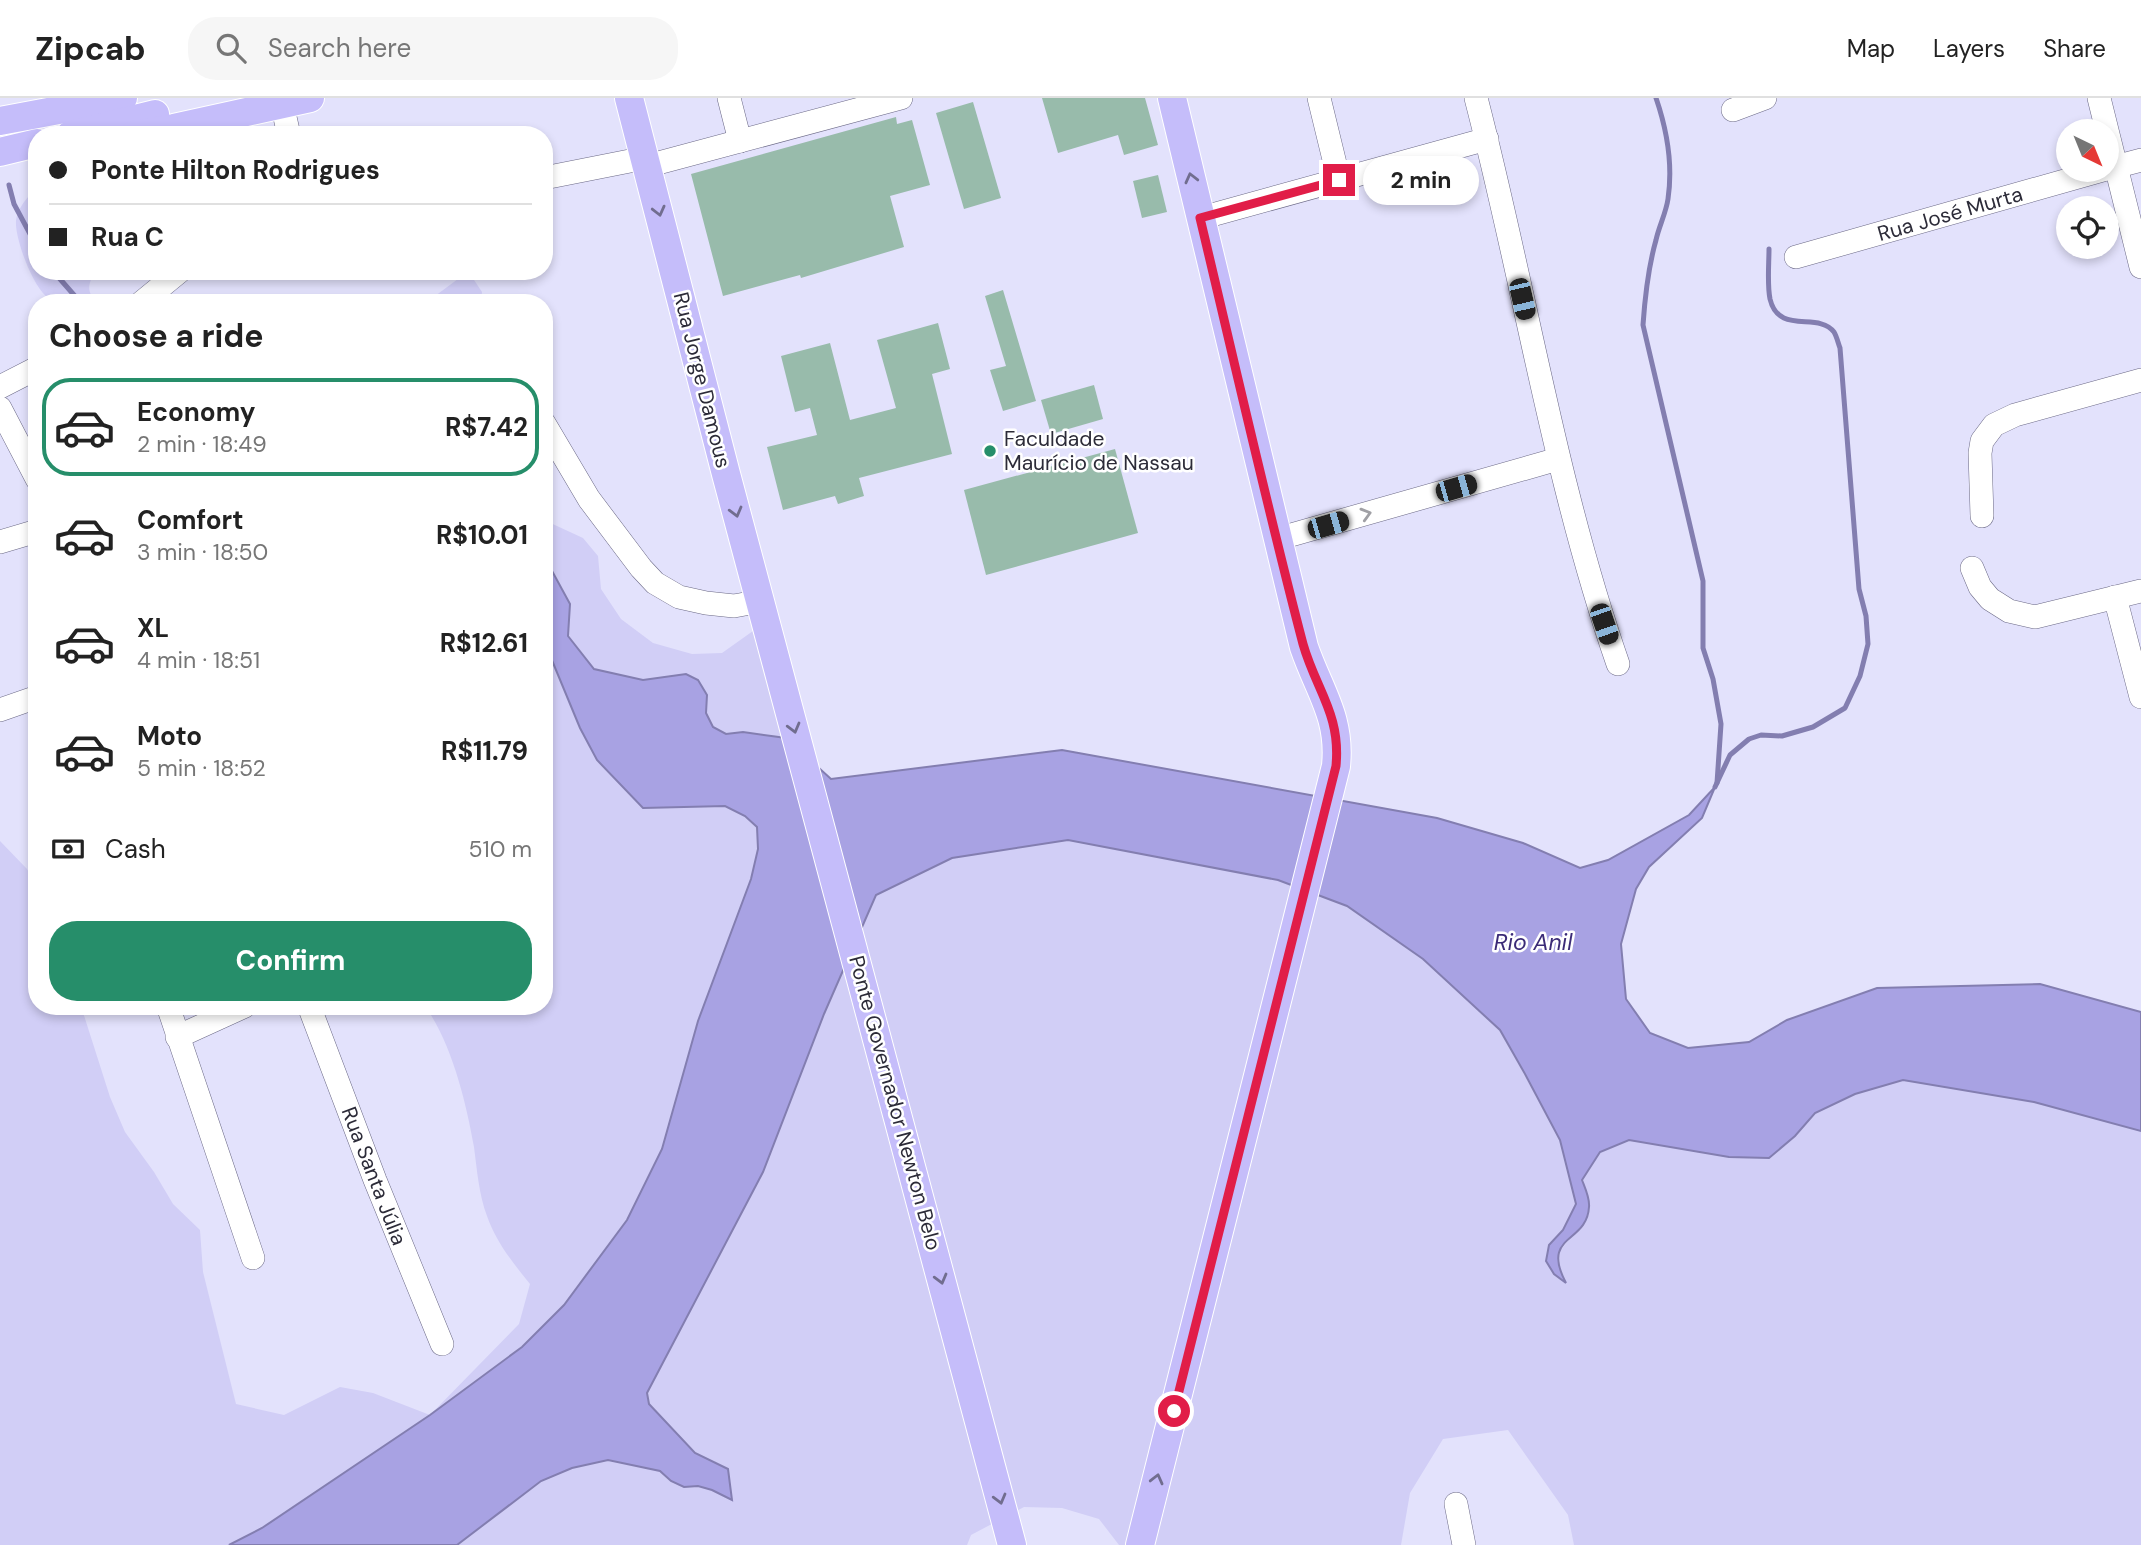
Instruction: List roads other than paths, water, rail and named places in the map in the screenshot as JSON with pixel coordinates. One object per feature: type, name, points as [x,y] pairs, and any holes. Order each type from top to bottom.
[{"type":"main road","points":[[8,119],[80,98]]},
{"type":"main road","points":[[8,119],[123,98]]},
{"type":"main road","points":[[107,126],[226,98]]},
{"type":"main road","points":[[176,126],[310,98]]},
{"type":"main road","points":[[1140,1545],[1336,766],[1338,745],[1333,717],[1304,647],[1172,98]]},
{"type":"main road","name":"Rua Jorge Damous","points":[[628,101],[777,662]]},
{"type":"main road","points":[[0,152],[28,147]]},
{"type":"main road","name":"Ponte Governador Newton Belo","points":[[777,662],[1012,1545]]},
{"type":"street","points":[[729,98],[740,141]]},
{"type":"street","points":[[553,177],[646,162],[740,141],[819,109],[901,98]]},
{"type":"street","points":[[1319,98],[1339,180]]},
{"type":"street","points":[[1476,98],[1558,459],[1604,624],[1618,664]]},
{"type":"street","points":[[1733,110],[1765,98]]},
{"type":"street","points":[[2099,98],[2102,119]]},
{"type":"street","points":[[282,104],[287,126]]},
{"type":"street","points":[[1200,218],[1487,139]]},
{"type":"street","name":"Rua José Murta","points":[[2119,166],[2141,160]]},
{"type":"street","name":"Rua José Murta","points":[[1796,257],[2060,182]]},
{"type":"street","points":[[2114,182],[2141,267]]},
{"type":"street","points":[[152,294],[169,280]]},
{"type":"street","points":[[0,387],[28,373]]},
{"type":"street","points":[[1982,516],[1980,453],[1982,441],[1994,425],[2015,415],[2141,380]]},
{"type":"street","points":[[0,408],[28,462]]},
{"type":"street","points":[[553,438],[589,499],[655,583],[679,597],[706,603],[734,606],[761,601]]},
{"type":"street","points":[[1277,539],[1558,459]]},
{"type":"street","points":[[0,542],[28,534]]},
{"type":"street","points":[[1972,568],[1980,587],[1990,599],[2009,611],[2035,617],[2141,591]]},
{"type":"street","points":[[2115,597],[2141,697]]},
{"type":"street","points":[[0,710],[28,700]]},
{"type":"street","points":[[171,1015],[253,1258]]},
{"type":"street","points":[[177,1037],[225,1015]]},
{"type":"street","name":"Rua Santa Júlia","points":[[312,1015],[375,1180],[442,1344]]},
{"type":"street","points":[[1456,1504],[1464,1545]]},
{"type":"water","name":"Rio Anil","points":[[553,573],[570,604],[568,636],[594,669],[643,680],[686,674],[698,680],[707,695],[706,713],[713,727],[726,734],[743,732],[786,738],[831,779],[1062,750],[1437,818],[1523,843],[1580,868],[1608,860],[1689,815],[1715,787],[1702,818],[1649,867],[1636,889],[1621,944],[1626,999],[1650,1033],[1688,1048],[1749,1042],[1787,1020],[1877,988],[2040,984],[2141,1012],[2141,1131],[2034,1102],[1903,1080],[1855,1094],[1815,1113],[1795,1136],[1769,1158],[1729,1157],[1629,1140],[1600,1152],[1582,1180],[1589,1200],[1586,1219],[1581,1228],[1561,1247],[1558,1256],[1559,1267],[1566,1283],[1554,1274],[1546,1261],[1549,1245],[1563,1230],[1576,1204],[1560,1140],[1500,1030],[1423,959],[1347,906],[1278,880],[1068,840],[952,858],[876,895],[824,1014],[763,1172],[647,1393],[649,1404],[695,1453],[728,1469],[732,1500],[698,1486],[684,1487],[671,1481],[660,1471],[608,1460],[572,1468],[541,1481],[457,1545],[229,1545],[262,1528],[430,1415],[522,1347],[564,1305],[627,1220],[662,1149],[698,1021],[751,879],[758,849],[757,827],[745,816],[725,806],[643,808],[597,760],[580,728],[553,663]]},
{"type":"waterway","points":[[1656,98],[1668,148],[1670,173],[1667,204],[1651,261],[1643,325],[1703,581],[1703,648],[1713,679],[1721,724],[1717,783]]},
{"type":"waterway","points":[[9,185],[14,204],[28,230]]},
{"type":"waterway","points":[[1715,787],[1730,755],[1749,739],[1761,735],[1782,736],[1813,727],[1845,708],[1860,676],[1868,644],[1866,616],[1859,589],[1840,348],[1834,332],[1827,326],[1790,320],[1775,310],[1769,293],[1769,249]]},
{"type":"waterway","points":[[61,280],[73,294]]},
{"type":"place","name":"Faculdade Maurício de Nassau","points":[[990,451]]}]
